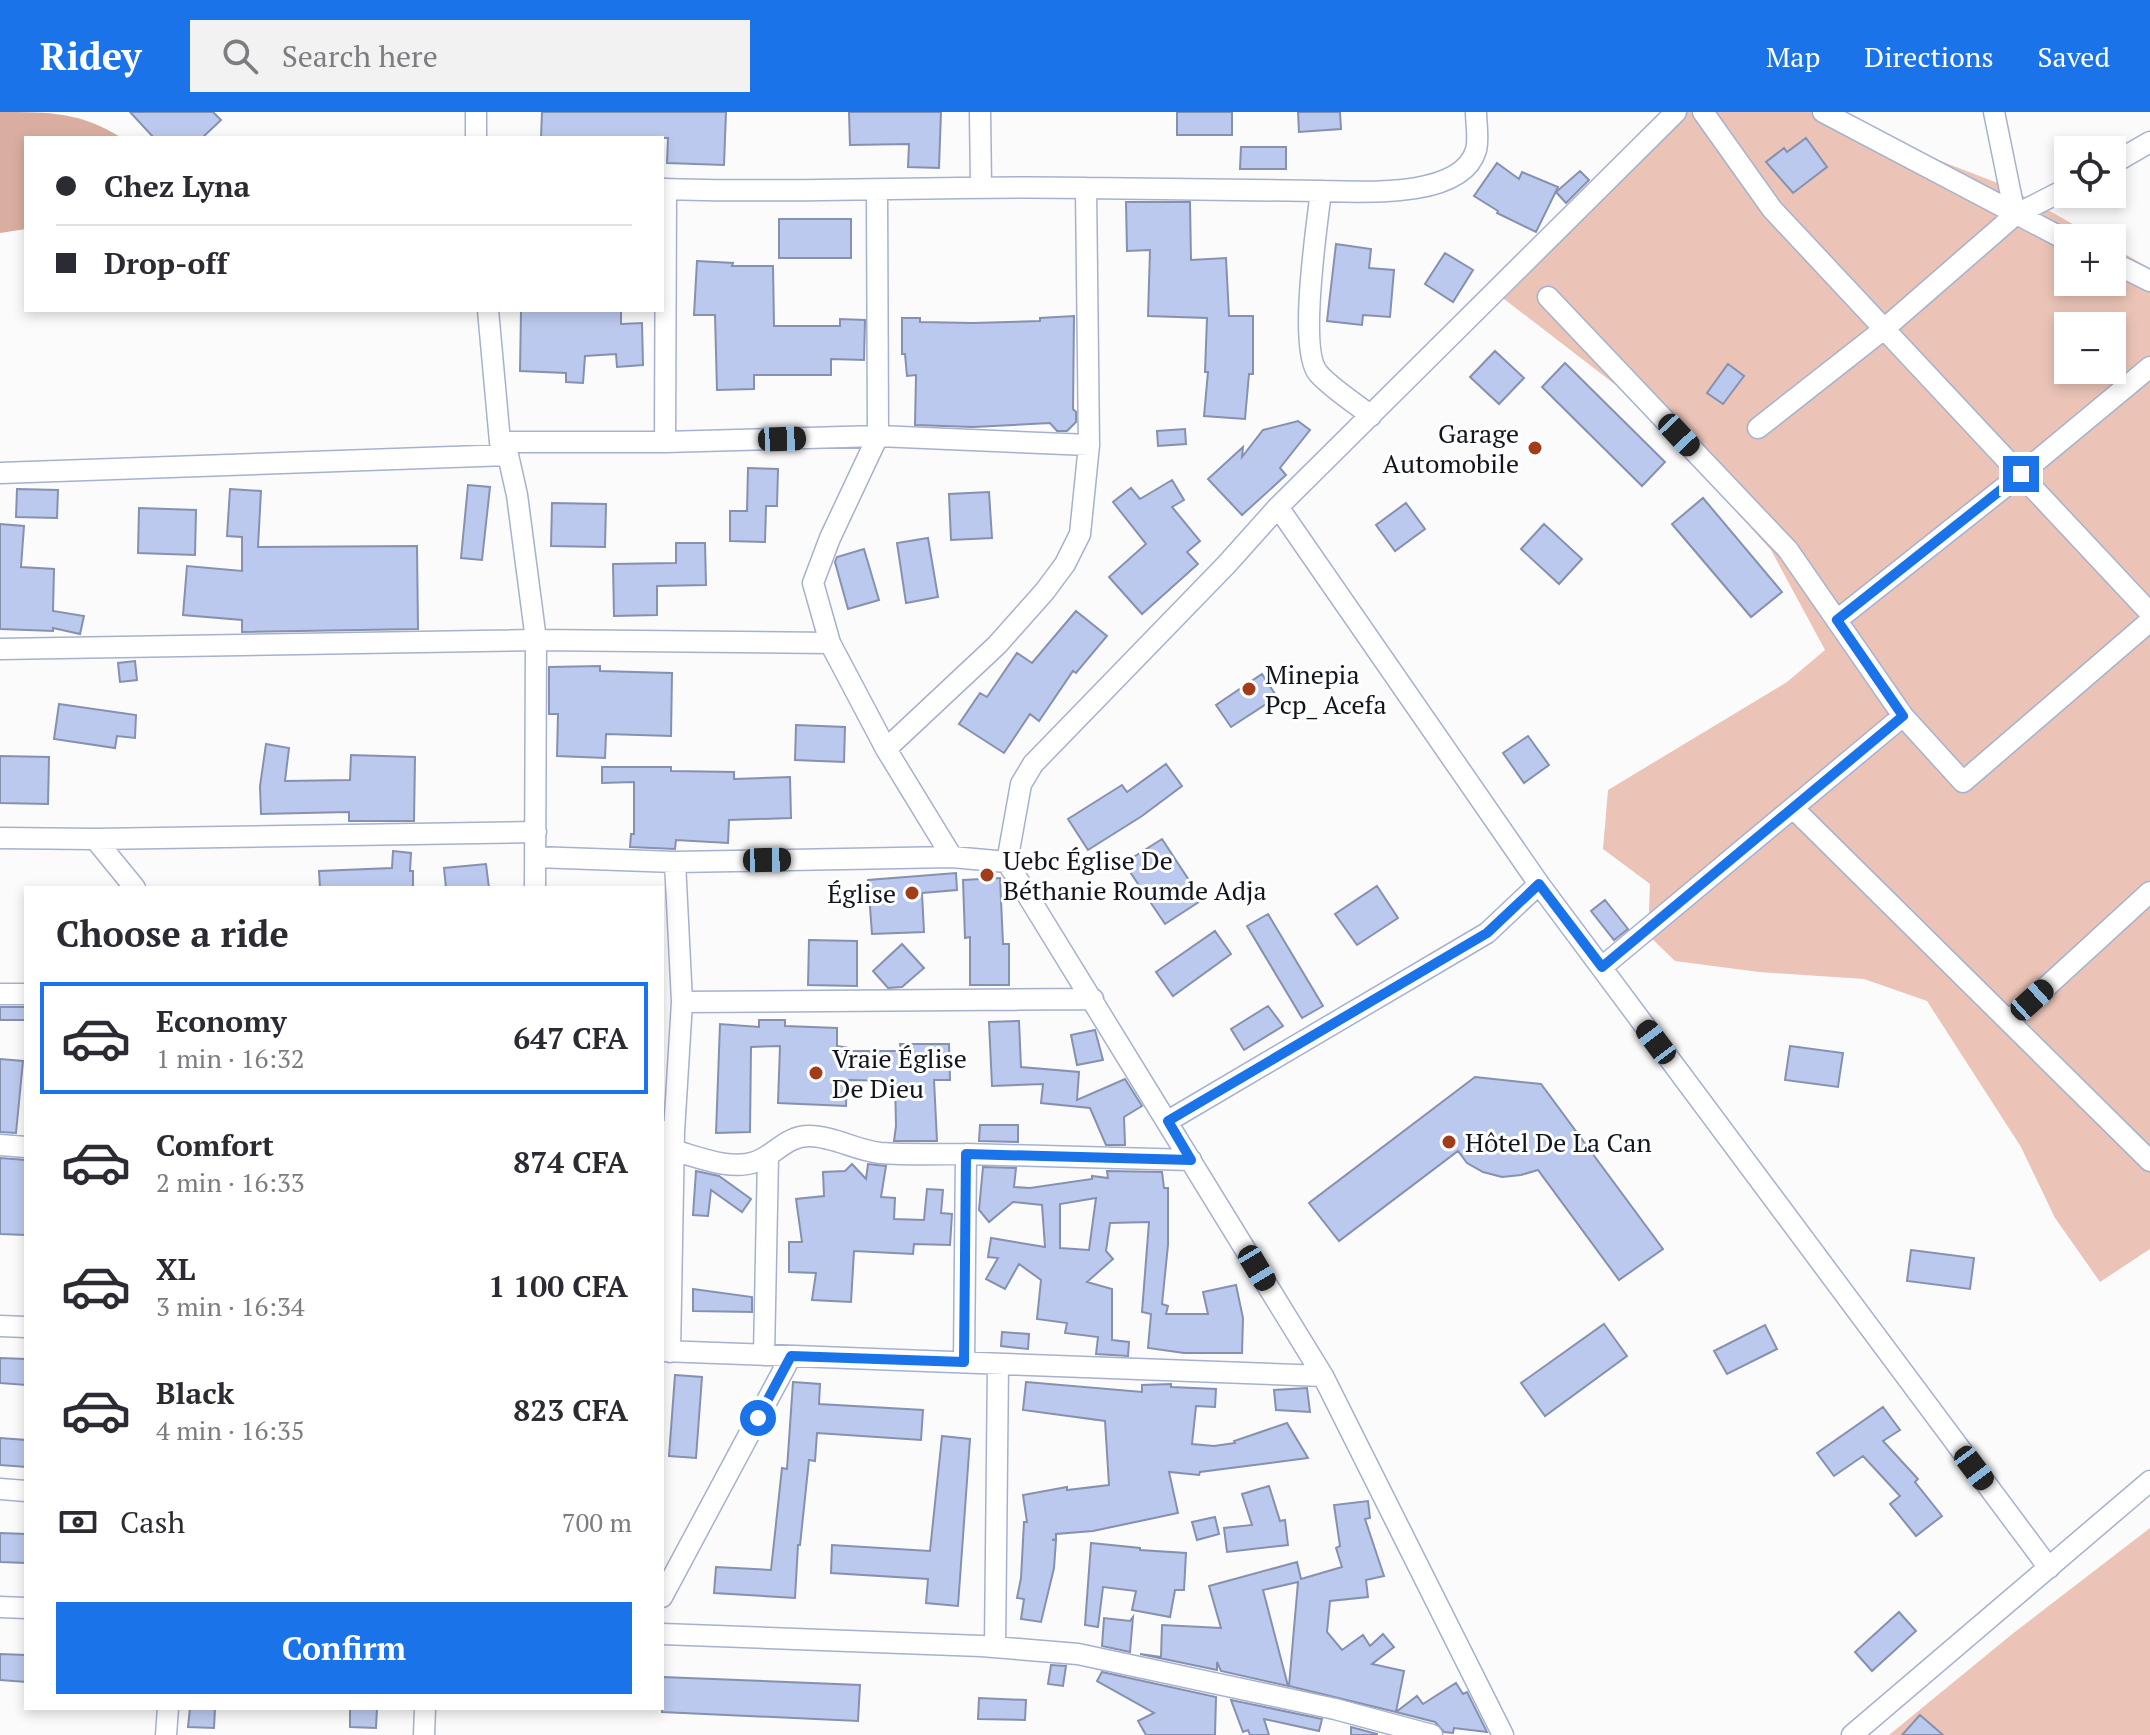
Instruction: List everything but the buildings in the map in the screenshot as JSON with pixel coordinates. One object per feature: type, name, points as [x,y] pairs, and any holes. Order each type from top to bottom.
[{"type":"street","points":[[476,112],[476,136]]},
{"type":"street","points":[[980,112],[981,186]]},
{"type":"street","points":[[665,442],[664,189],[877,191],[981,186],[1378,192],[1411,189],[1437,183],[1464,170],[1477,150],[1476,112]]},
{"type":"street","points":[[1503,1735],[1323,1376],[1007,862],[1021,784],[1033,764],[1227,564],[1278,507],[1676,112]]},
{"type":"street","points":[[1703,112],[1772,209],[2150,613]]},
{"type":"street","points":[[1823,112],[2054,234]]},
{"type":"street","points":[[1994,112],[2015,215]]},
{"type":"street","points":[[2126,156],[2150,142]]},
{"type":"street","points":[[886,749],[997,645],[1065,564],[1080,534],[1089,445],[1086,188]]},
{"type":"street","points":[[877,191],[878,436],[830,538],[813,583],[830,643],[886,749],[952,857]]},
{"type":"street","points":[[1321,191],[1313,255],[1310,350],[1316,372],[1371,416]]},
{"type":"street","points":[[1758,428],[1884,329],[2015,215],[2054,195]]},
{"type":"street","points":[[2126,269],[2150,281]]},
{"type":"street","points":[[1548,297],[1788,550],[1903,716],[1963,782],[2150,621]]},
{"type":"street","points":[[488,312],[504,448],[517,495],[536,640],[535,886]]},
{"type":"street","points":[[1837,620],[2150,367]]},
{"type":"street","points":[[0,473],[504,448],[878,436],[1089,445]]},
{"type":"street","points":[[1278,507],[1539,884],[2049,1568]]},
{"type":"street","points":[[0,649],[536,640],[830,643]]},
{"type":"street","points":[[1602,967],[1903,716]]},
{"type":"street","points":[[1793,808],[2150,1161]]},
{"type":"street","points":[[0,838],[536,832]]},
{"type":"street","points":[[95,839],[133,886]]},
{"type":"street","points":[[535,857],[675,862],[952,857],[1007,862]]},
{"type":"street","points":[[675,862],[682,1002],[669,1138],[666,1352],[1323,1376]]},
{"type":"street","points":[[1168,1121],[1487,933],[1539,884]]},
{"type":"street","points":[[2009,1021],[2150,892]]},
{"type":"street","points":[[0,994],[24,994]]},
{"type":"street","points":[[682,1002],[1093,999]]},
{"type":"street","points":[[669,1138],[742,1166],[768,1157],[791,1138],[807,1136],[824,1137],[879,1153],[1191,1160]]},
{"type":"street","points":[[0,1145],[24,1147]]},
{"type":"street","points":[[964,1362],[966,1154]]},
{"type":"street","points":[[764,1355],[768,1157]]},
{"type":"street","points":[[0,1326],[24,1327]]},
{"type":"street","points":[[664,1593],[791,1356]]},
{"type":"street","points":[[995,1647],[998,1364]]},
{"type":"street","points":[[1852,1735],[2150,1481]]},
{"type":"street","points":[[0,1489],[24,1491]]},
{"type":"street","points":[[0,1607],[24,1608]]},
{"type":"street","points":[[664,1634],[995,1647],[1078,1654],[1335,1709],[1432,1735]]},
{"type":"street","points":[[166,1735],[168,1710]]},
{"type":"street","points":[[424,1735],[425,1710]]},
{"type":"shaded area","points":[[0,112],[34,112],[79,118],[119,136],[24,136],[24,229],[0,233]]},
{"type":"shaded area","points":[[1677,112],[1814,112],[2008,187],[2073,224],[2054,224],[2054,296],[2126,296],[2126,255],[2150,268],[2150,1249],[2100,1282],[2055,1218],[2021,1147],[1927,1001],[1864,979],[1759,972],[1675,961],[1648,935],[1650,884],[1603,849],[1608,790],[1787,682],[1825,650],[1771,550],[1639,403],[1495,292]]},
{"type":"shaded area","points":[[2150,1528],[2150,1735],[1889,1735],[2011,1635]]},
{"type":"place","name":"Garage Automobile","points":[[1535,448]]},
{"type":"place","name":"Minepia Pcp_ Acefa","points":[[1249,689]]},
{"type":"place","name":"Uebc Église De Béthanie Roumde Adja","points":[[987,875]]},
{"type":"place","name":"Église","points":[[912,893]]},
{"type":"place","name":"Vraie Église De Dieu","points":[[816,1073]]},
{"type":"place","name":"Hôtel De La Can","points":[[1449,1142]]},
{"type":"route","points":[[758,1418],[791,1356],[964,1362],[966,1154],[1191,1160],[1168,1121],[1487,933],[1539,884],[1602,967],[1903,716],[1837,620],[2021,474]]}]
